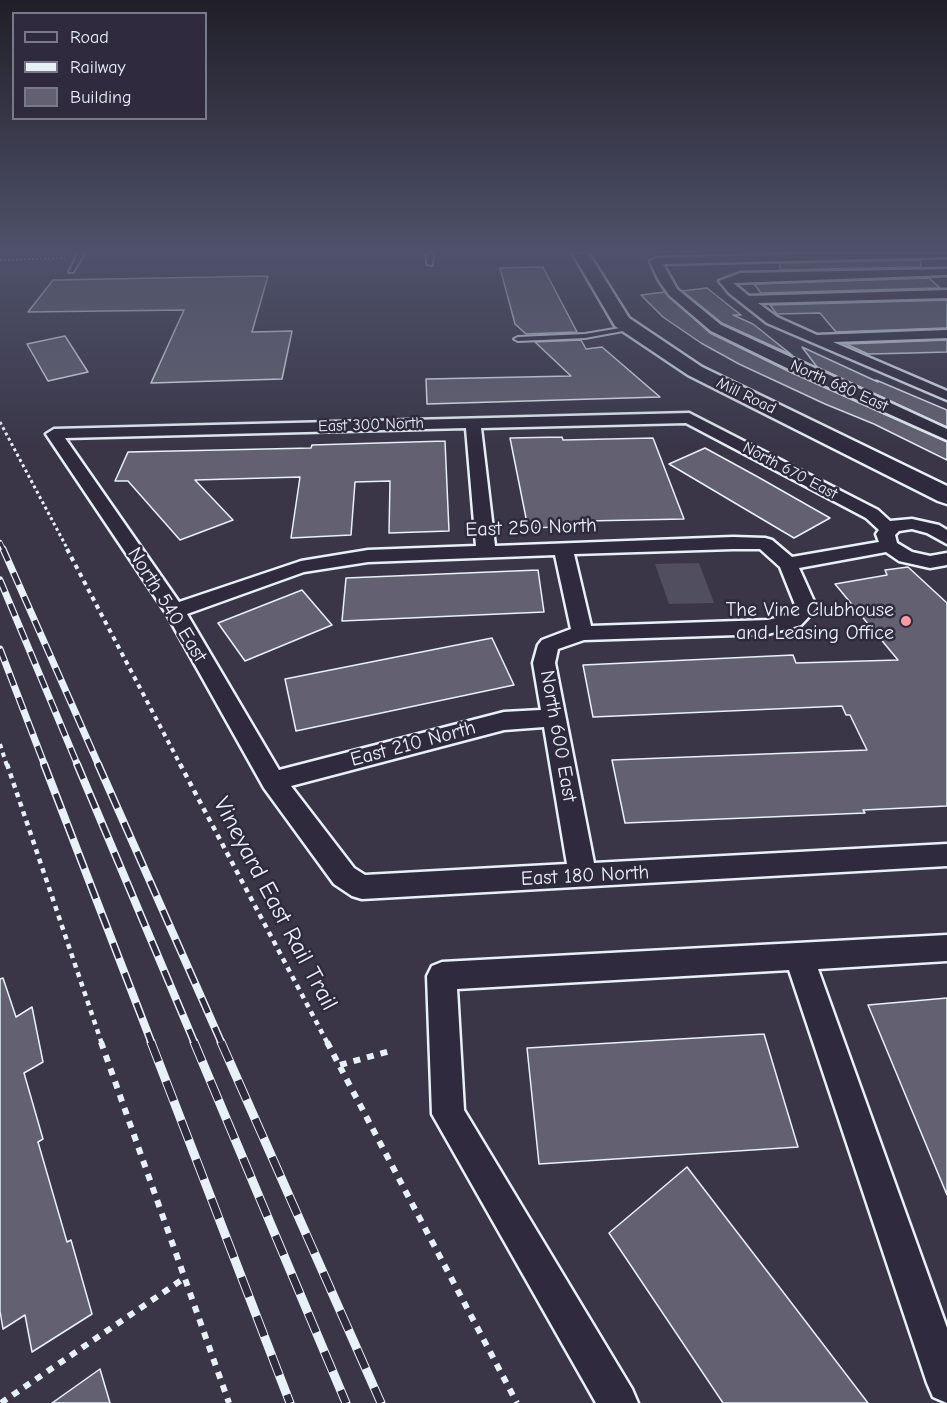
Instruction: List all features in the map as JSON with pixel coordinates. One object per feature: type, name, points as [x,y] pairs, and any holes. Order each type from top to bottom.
[{"type":"main road","name":"Mill Road","points":[[620,319],[695,370],[947,496]]},
{"type":"street","name":"North 680 East","points":[[706,319],[716,328],[798,368],[947,435]]},
{"type":"street","points":[[771,319],[947,396]]},
{"type":"street","points":[[811,338],[947,334]]},
{"type":"street","name":"East 300 North","points":[[54,434],[689,418]]},
{"type":"street","name":"North 670 East","points":[[689,418],[872,514],[896,552],[917,561],[930,562],[947,559]]},
{"type":"street","points":[[473,422],[486,552]]},
{"type":"street","name":"North 540 East","points":[[54,434],[175,611],[273,781]]},
{"type":"street","points":[[563,549],[582,633],[768,627],[794,620],[807,608],[788,564],[889,538],[894,526],[912,524],[942,530]]},
{"type":"street","name":"East 250 North","points":[[175,611],[301,567],[368,556],[765,544],[788,564]]},
{"type":"street","name":"North 600 East","points":[[582,633],[549,645],[544,663],[584,876]]},
{"type":"street","name":"East 210 North","points":[[273,781],[504,721],[555,718]]},
{"type":"street","name":"East 180 North","points":[[273,781],[344,876],[362,887],[947,855]]},
{"type":"street","points":[[618,1403],[448,1114],[442,976],[947,948]]},
{"type":"street","points":[[798,956],[947,1383]]},
{"type":"lane","points":[[518,339],[585,336],[632,328]]},
{"type":"path","name":"Vineyard East Rail Trail","points":[[0,422],[517,1403]]},
{"type":"path","points":[[0,744],[71,957],[229,1403]]},
{"type":"path","points":[[340,1065],[390,1051]]},
{"type":"path","points":[[1,1403],[186,1277]]},
{"type":"shaded area","points":[[699,563],[714,603],[669,604],[655,564]]},
{"type":"building","points":[[180,319],[256,319],[252,332],[292,331],[282,379],[151,383]]},
{"type":"building","points":[[514,319],[570,319],[577,332],[526,334],[515,324]]},
{"type":"building","points":[[667,319],[695,319],[710,333],[792,373],[947,442],[947,460],[874,424],[739,364],[701,343]]},
{"type":"building","points":[[718,319],[743,319],[753,324],[792,355]]},
{"type":"building","points":[[825,319],[947,319],[947,328],[836,332]]},
{"type":"building","points":[[65,336],[88,372],[48,381],[27,344]]},
{"type":"building","points":[[581,340],[586,349],[602,347],[660,397],[427,404],[426,379],[571,376],[535,342]]},
{"type":"building","points":[[947,340],[947,352],[868,354],[846,344]]},
{"type":"building","points":[[802,347],[878,382],[876,380],[947,410],[947,427],[817,367]]},
{"type":"building","points":[[562,437],[563,440],[653,438],[684,519],[586,521],[587,526],[528,528],[510,438]]},
{"type":"building","points":[[445,441],[449,531],[389,533],[390,481],[355,482],[351,535],[291,538],[300,477],[195,480],[233,520],[180,540],[128,481],[115,481],[128,452],[311,448],[312,445]]},
{"type":"building","points":[[705,448],[830,518],[794,538],[669,464]]},
{"type":"building","points":[[908,567],[947,603],[947,806],[863,810],[865,813],[625,823],[612,760],[867,750],[850,715],[846,715],[842,706],[593,717],[583,665],[793,655],[796,663],[898,660],[835,584],[887,575],[885,570]]},
{"type":"building","points":[[538,570],[544,612],[342,621],[346,578]]},
{"type":"building","points":[[302,590],[332,625],[245,661],[218,623]]},
{"type":"building","points":[[492,638],[514,685],[296,731],[285,679]]},
{"type":"building","points":[[3,978],[16,1017],[32,1007],[43,1062],[24,1073],[43,1139],[38,1142],[67,1242],[71,1240],[92,1314],[32,1352],[25,1315],[3,1329],[0,1311],[0,979]]},
{"type":"building","points":[[947,998],[947,1195],[868,1005]]},
{"type":"building","points":[[764,1034],[798,1147],[539,1164],[527,1048]]},
{"type":"building","points":[[687,1167],[868,1403],[723,1403],[609,1233]]},
{"type":"building","points":[[100,1369],[110,1403],[52,1403]]},
{"type":"railway","points":[[0,542],[4,550]]},
{"type":"railway","points":[[3,549],[99,766]]},
{"type":"railway","points":[[0,580],[78,766]]},
{"type":"railway","points":[[0,649],[45,766]]},
{"type":"railway","points":[[44,764],[152,1044]]},
{"type":"railway","points":[[77,764],[195,1044]]},
{"type":"railway","points":[[98,764],[222,1044]]},
{"type":"railway","points":[[151,1042],[290,1403]]},
{"type":"railway","points":[[194,1042],[346,1403]]},
{"type":"railway","points":[[221,1042],[381,1403]]},
{"type":"place","name":"The Vine Clubhouse and Leasing Office","points":[[906,621]]}]
